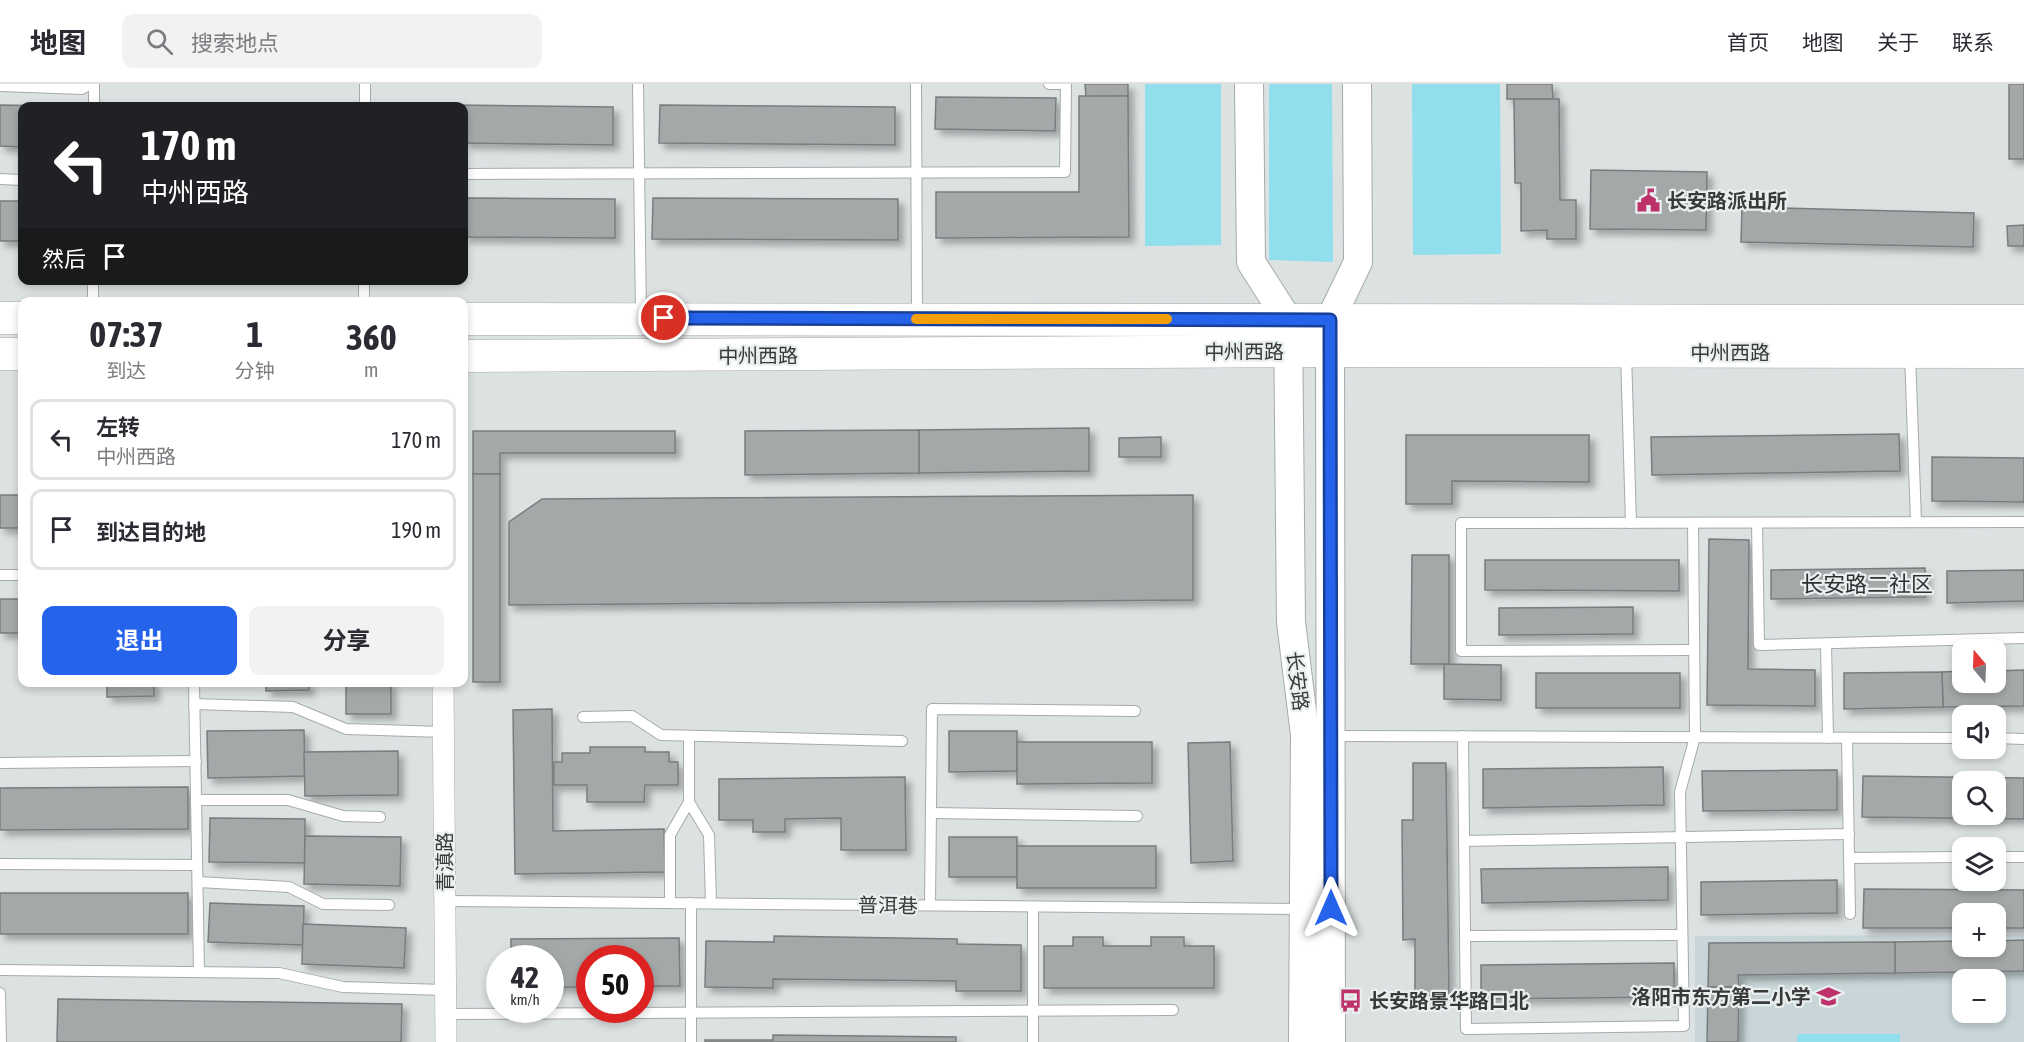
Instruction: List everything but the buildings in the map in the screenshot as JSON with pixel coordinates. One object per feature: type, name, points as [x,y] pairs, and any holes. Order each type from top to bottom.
[{"type":"main road","points":[[1249,84],[1251,262],[1288,320]]},
{"type":"main road","points":[[1330,320],[1358,262],[1357,84]]},
{"type":"main road","points":[[0,318],[18,318]]},
{"type":"main road","name":"中州西路","points":[[468,319],[1330,320],[1625,336]]},
{"type":"main road","name":"长安路","points":[[1288,320],[1291,622],[1305,735],[1317,908],[1331,1042]]},
{"type":"main road","name":"长安路","points":[[1303,1042],[1331,736],[1330,320]]},
{"type":"main road","name":"中州西路","points":[[468,356],[1331,351],[1625,336],[1909,336],[2024,321]]},
{"type":"main road","name":"中州西路","points":[[1909,336],[2024,352]]},
{"type":"main road","points":[[0,354],[18,354]]},
{"type":"street","name":"青滇路","points":[[443,687],[446,1042]]},
{"type":"lane","points":[[0,86],[82,88],[92,84],[94,102]]},
{"type":"lane","points":[[365,84],[365,102]]},
{"type":"lane","points":[[638,84],[641,318]]},
{"type":"lane","points":[[916,84],[917,319]]},
{"type":"lane","points":[[468,174],[1065,172],[1066,84],[1049,84]]},
{"type":"lane","points":[[0,180],[18,180]]},
{"type":"lane","points":[[1625,336],[1631,523]]},
{"type":"lane","points":[[1909,336],[1916,522]]},
{"type":"lane","points":[[1694,650],[1461,651],[1461,523],[2024,522]]},
{"type":"lane","points":[[1463,736],[1466,1029],[1684,1026],[1680,792],[1695,737],[1693,523]]},
{"type":"lane","points":[[1756,523],[1759,645],[2024,639]]},
{"type":"lane","points":[[0,576],[18,575]]},
{"type":"lane","points":[[1826,644],[1828,738]]},
{"type":"lane","points":[[194,687],[199,972]]},
{"type":"lane","points":[[194,704],[293,707],[346,729],[443,732]]},
{"type":"lane","points":[[930,906],[932,709],[1135,711]]},
{"type":"lane","points":[[583,717],[633,716],[661,735],[902,741]]},
{"type":"lane","points":[[670,903],[670,835],[689,802],[689,736]]},
{"type":"lane","points":[[1331,736],[1952,738]]},
{"type":"lane","points":[[1847,738],[1850,914]]},
{"type":"lane","points":[[2006,738],[2024,739]]},
{"type":"lane","points":[[0,763],[196,761]]},
{"type":"lane","points":[[196,800],[288,800],[343,816],[380,817]]},
{"type":"lane","points":[[689,802],[709,834],[711,903]]},
{"type":"lane","points":[[931,813],[1137,816]]},
{"type":"lane","points":[[1464,841],[1849,834]]},
{"type":"lane","points":[[1849,858],[1952,857]]},
{"type":"lane","points":[[2006,857],[2024,857]]},
{"type":"lane","points":[[0,864],[197,865]]},
{"type":"lane","points":[[198,882],[289,887],[323,904],[389,905]]},
{"type":"lane","name":"普洱巷","points":[[445,901],[1317,908]]},
{"type":"lane","points":[[691,903],[691,1042]]},
{"type":"lane","points":[[1033,907],[1033,1042]]},
{"type":"lane","points":[[1465,936],[1682,935]]},
{"type":"lane","points":[[0,970],[279,973],[343,987],[445,990]]},
{"type":"lane","points":[[0,993],[1,1042]]},
{"type":"lane","points":[[446,1014],[1173,1010]]},
{"type":"shaded area","points":[[1145,84],[1221,84],[1221,245],[1145,246]]},
{"type":"shaded area","points":[[1269,84],[1332,84],[1333,262],[1269,260]]},
{"type":"shaded area","points":[[1412,84],[1500,84],[1501,254],[1413,255]]},
{"type":"shaded area","name":"洛阳市东方第二小学","points":[[1952,935],[1952,957],[2006,957],[2006,935],[2024,935],[2024,1042],[1695,1042],[1695,936]]},
{"type":"shaded area","points":[[1798,1034],[1900,1034],[1900,1042],[1797,1042]]},
{"type":"slow traffic","points":[[916,319],[1167,319]]},
{"type":"place","name":"长安路派出所","points":[[1649,200]]},
{"type":"place","name":"洛阳市东方第二小学","points":[[1829,996]]},
{"type":"place","name":"长安路景华路口北","points":[[1351,1000]]},
{"type":"district","name":"长安路二社区","points":[[1867,584]]},
{"type":"route","points":[[664,318],[1330,320],[1331,908]]}]
